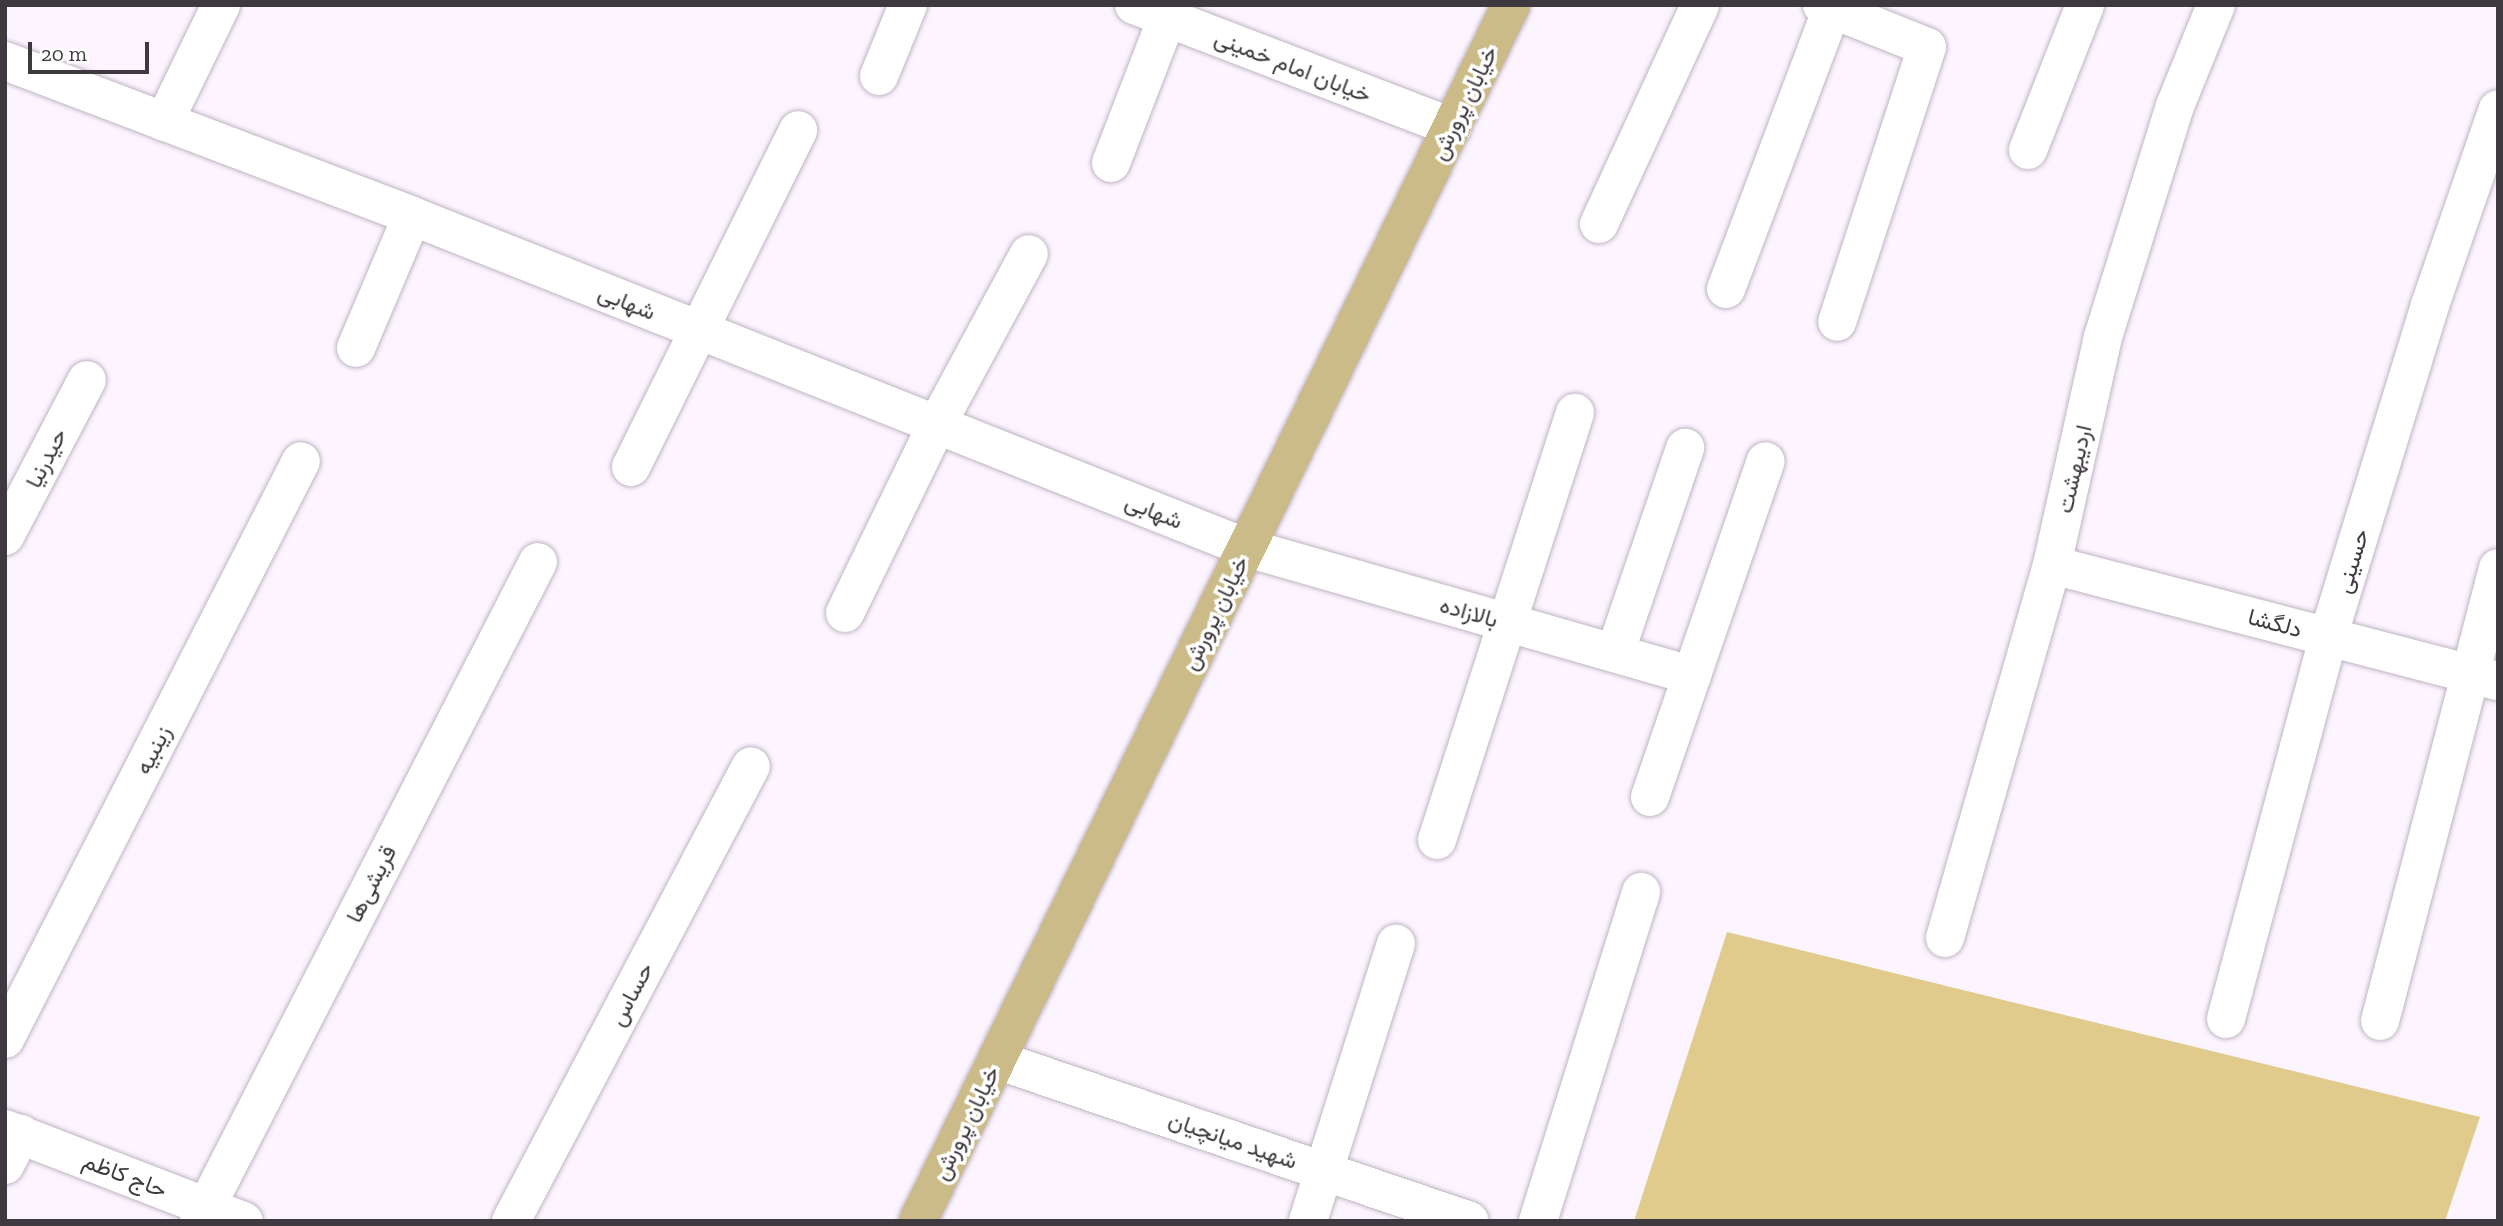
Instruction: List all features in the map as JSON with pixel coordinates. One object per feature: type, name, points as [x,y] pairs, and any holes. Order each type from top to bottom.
[{"type":"main road","name":"خیابان پرورش","points":[[918,1221],[1511,5]]},
{"type":"street","points":[[164,122],[221,5]]},
{"type":"street","points":[[879,76],[908,5]]},
{"type":"street","points":[[1599,224],[1699,5]]},
{"type":"street","points":[[2028,150],[2085,5]]},
{"type":"street","name":"اردیبهشت","points":[[1945,938],[2052,565],[2103,337],[2175,106],[2216,5]]},
{"type":"street","points":[[1726,289],[1827,7],[1908,29],[1837,322]]},
{"type":"street","points":[[1111,163],[1157,10]]},
{"type":"street","name":"خیابان امام خمینی","points":[[1157,10],[1452,127]]},
{"type":"street","name":"شهابی","points":[[5,61],[412,216],[1247,548]]},
{"type":"street","name":"حسینی","points":[[2226,1019],[2328,637],[2431,305],[2498,109]]},
{"type":"street","points":[[631,467],[797,130]]},
{"type":"street","points":[[356,348],[412,216]]},
{"type":"street","points":[[845,613],[937,424],[1029,254]]},
{"type":"street","name":"حیدرنیا","points":[[5,536],[87,380]]},
{"type":"street","points":[[1437,841],[1505,622],[1575,413]]},
{"type":"street","points":[[1615,653],[1685,448]]},
{"type":"street","name":"زینبیه","points":[[5,1039],[301,461]]},
{"type":"street","points":[[1650,797],[1766,461]]},
{"type":"street","name":"بالازاده","points":[[1247,548],[1692,676]]},
{"type":"street","name":"قریشی‌ها","points":[[202,1213],[538,562]]},
{"type":"street","name":"دلگشا","points":[[2052,565],[2483,677]]},
{"type":"street","points":[[2380,1021],[2483,677],[2498,568]]},
{"type":"street","name":"حساس","points":[[511,1221],[751,766]]},
{"type":"street","points":[[1538,1221],[1641,892]]},
{"type":"street","points":[[1308,1221],[1396,944]]},
{"type":"street","name":"شهید میانچیان","points":[[997,1060],[1469,1221]]},
{"type":"street","name":"حاج کاظم","points":[[10,1143],[202,1213],[244,1221]]},
{"type":"shaded area","points":[[1727,932],[2480,1117],[2445,1221],[1634,1221]]}]
